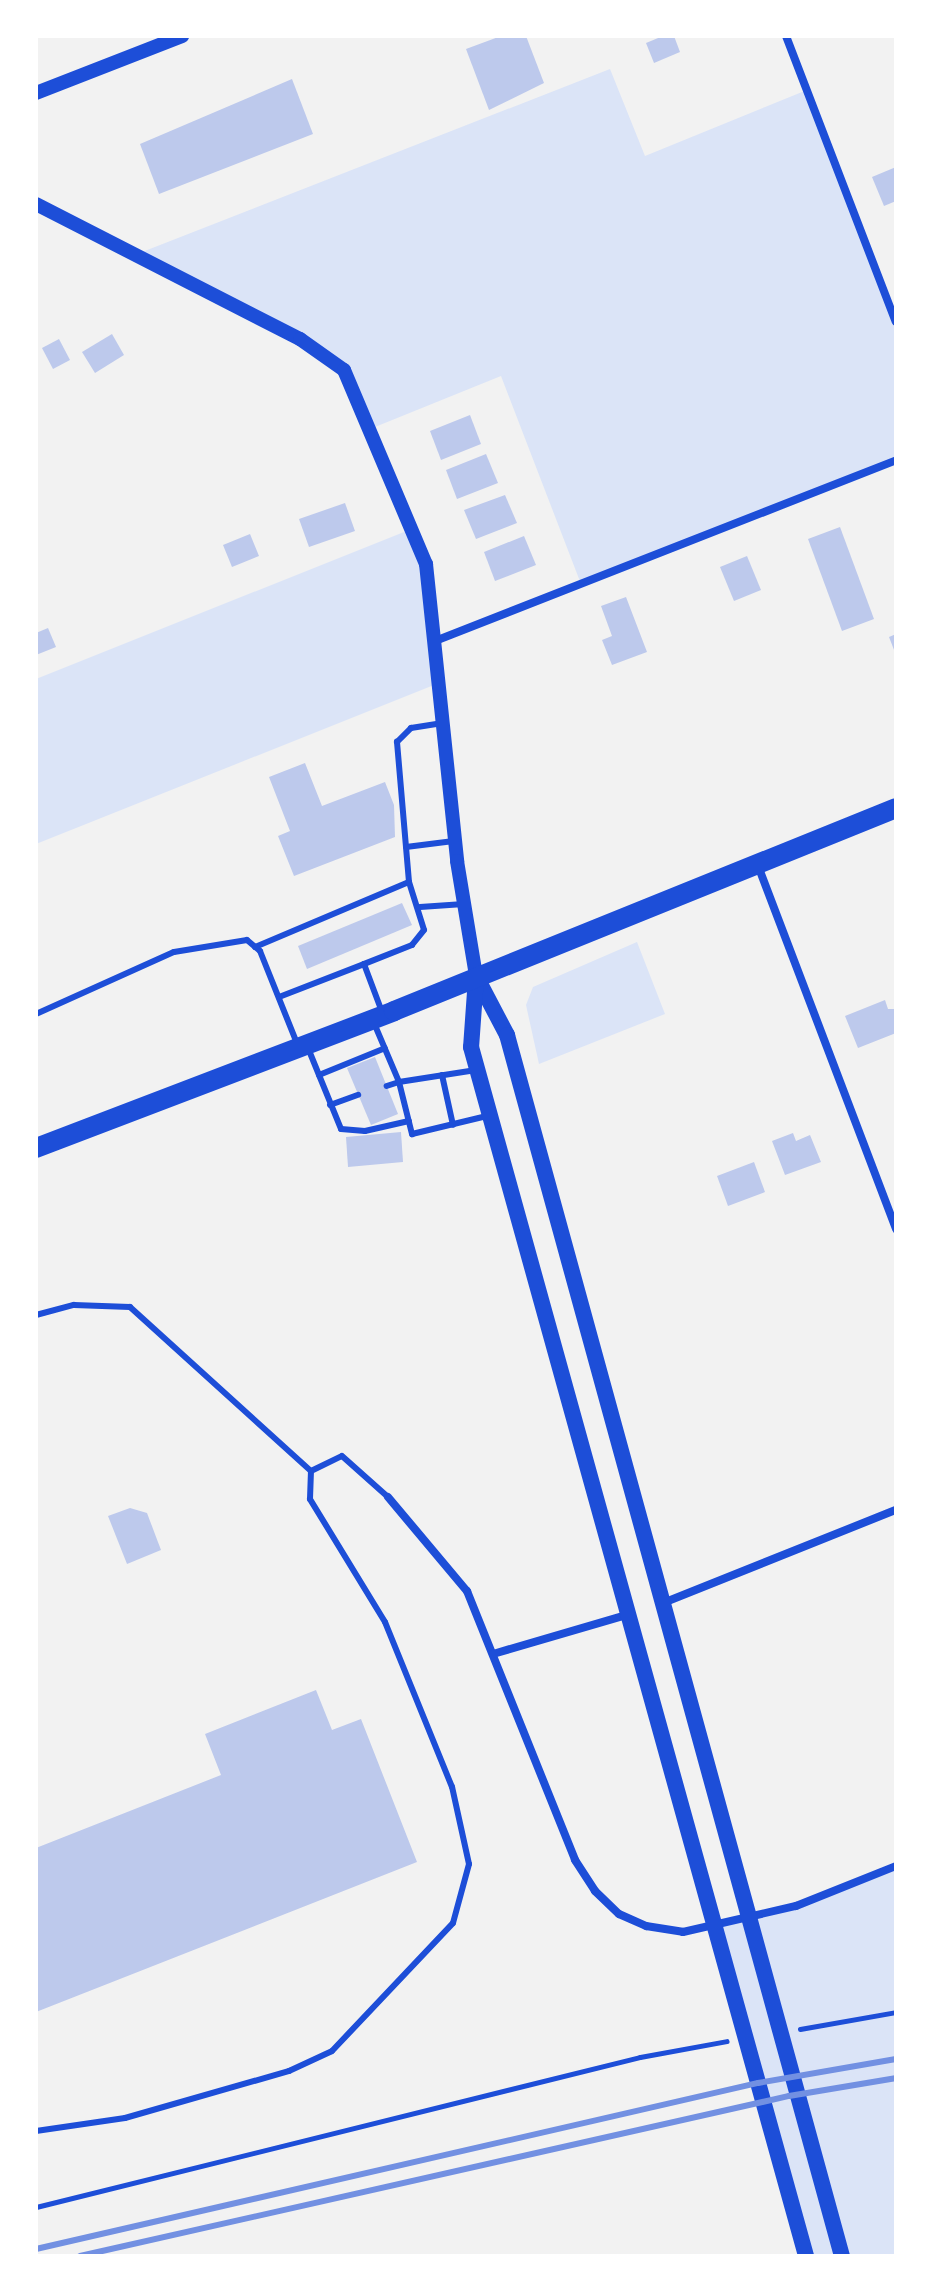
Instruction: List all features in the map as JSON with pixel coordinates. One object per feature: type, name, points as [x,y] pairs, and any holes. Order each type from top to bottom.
[{"type":"main road","points":[[36,1148],[378,1018],[896,808]]},
{"type":"main road","points":[[476,976],[471,1047],[806,2256]]},
{"type":"main road","points":[[476,976],[507,1035],[842,2256]]},
{"type":"street","points":[[36,93],[182,36]]},
{"type":"street","points":[[786,36],[896,322]]},
{"type":"street","points":[[36,204],[335,359],[418,540],[426,564],[456,841],[476,976]]},
{"type":"street","points":[[435,641],[896,460]]},
{"type":"street","points":[[757,863],[896,1229]]},
{"type":"street","points":[[388,1497],[467,1591],[575,1860],[595,1891],[619,1914],[646,1926],[683,1932],[796,1906],[896,1866]]},
{"type":"street","points":[[662,1603],[896,1510]]},
{"type":"street","points":[[493,1654],[630,1614]]},
{"type":"lane","points":[[279,997],[412,945],[424,930],[420,907],[409,882],[397,742],[411,728],[443,723]]},
{"type":"lane","points":[[406,847],[456,841]]},
{"type":"lane","points":[[255,947],[409,882]]},
{"type":"lane","points":[[420,907],[465,904]]},
{"type":"lane","points":[[36,1014],[174,952],[222,941],[247,940],[255,947],[319,1075],[341,1129],[365,1131],[409,1121]]},
{"type":"lane","points":[[364,964],[385,1048],[399,1082],[412,1134],[490,1115]]},
{"type":"lane","points":[[319,1075],[385,1048]]},
{"type":"lane","points":[[387,1086],[478,1070]]},
{"type":"lane","points":[[442,1075],[453,1125]]},
{"type":"lane","points":[[330,1105],[358,1095]]},
{"type":"lane","points":[[36,1315],[74,1305],[130,1307],[311,1471],[310,1499],[385,1622],[452,1787],[469,1864],[453,1923],[332,2051],[289,2071],[125,2118],[36,2131]]},
{"type":"lane","points":[[311,1471],[342,1456],[388,1497]]},
{"type":"path","points":[[789,2031],[896,2012]]},
{"type":"path","points":[[36,2207],[640,2057],[744,2039]]},
{"type":"shaded area","points":[[610,69],[645,156],[807,90],[896,322],[896,460],[581,584],[501,376],[370,429],[344,370],[137,254]]},
{"type":"shaded area","points":[[414,528],[439,683],[36,844],[36,679]]},
{"type":"shaded area","points":[[637,942],[665,1014],[539,1064],[526,1005],[533,987]]},
{"type":"shaded area","points":[[896,1866],[896,2256],[808,2256],[715,1924],[796,1906]]},
{"type":"building","points":[[501,36],[526,36],[544,83],[489,110],[466,49]]},
{"type":"building","points":[[663,36],[674,36],[680,52],[654,63],[646,43]]},
{"type":"building","points":[[292,79],[313,134],[159,194],[140,144]]},
{"type":"building","points":[[896,167],[896,201],[884,206],[872,177]]},
{"type":"building","points":[[112,334],[124,355],[95,373],[82,352]]},
{"type":"building","points":[[59,339],[70,360],[53,369],[42,348]]},
{"type":"building","points":[[470,415],[481,444],[441,460],[430,431]]},
{"type":"building","points":[[486,454],[498,483],[457,499],[446,470]]},
{"type":"building","points":[[505,495],[517,523],[476,539],[464,510]]},
{"type":"building","points":[[345,503],[355,531],[309,547],[299,519]]},
{"type":"building","points":[[840,527],[874,619],[842,631],[808,539]]},
{"type":"building","points":[[250,534],[259,556],[232,567],[223,545]]},
{"type":"building","points":[[524,536],[536,565],[495,581],[484,552]]},
{"type":"building","points":[[747,556],[761,590],[734,601],[720,567]]},
{"type":"building","points":[[626,597],[647,652],[612,665],[602,640],[612,636],[601,606]]},
{"type":"building","points":[[48,628],[56,647],[36,655],[36,633]]},
{"type":"building","points":[[896,634],[896,655],[889,637]]},
{"type":"building","points":[[305,763],[322,806],[385,782],[394,805],[395,837],[294,876],[278,836],[290,831],[269,777]]},
{"type":"building","points":[[402,903],[412,925],[307,969],[298,946]]},
{"type":"building","points":[[885,1000],[888,1009],[896,1009],[896,1033],[858,1048],[845,1016]]},
{"type":"building","points":[[375,1057],[398,1114],[371,1125],[347,1068]]},
{"type":"building","points":[[401,1132],[403,1162],[348,1167],[346,1137]]},
{"type":"building","points":[[793,1133],[796,1141],[810,1135],[821,1162],[785,1175],[772,1141]]},
{"type":"building","points":[[754,1162],[765,1192],[728,1206],[717,1176]]},
{"type":"building","points":[[130,1508],[147,1513],[161,1550],[127,1564],[108,1516]]},
{"type":"building","points":[[316,1690],[332,1730],[361,1719],[417,1862],[36,2012],[36,1848],[221,1775],[205,1734]]},
{"type":"railway","points":[[36,2249],[758,2083],[896,2059]]},
{"type":"railway","points":[[80,2256],[789,2096],[896,2078]]}]
